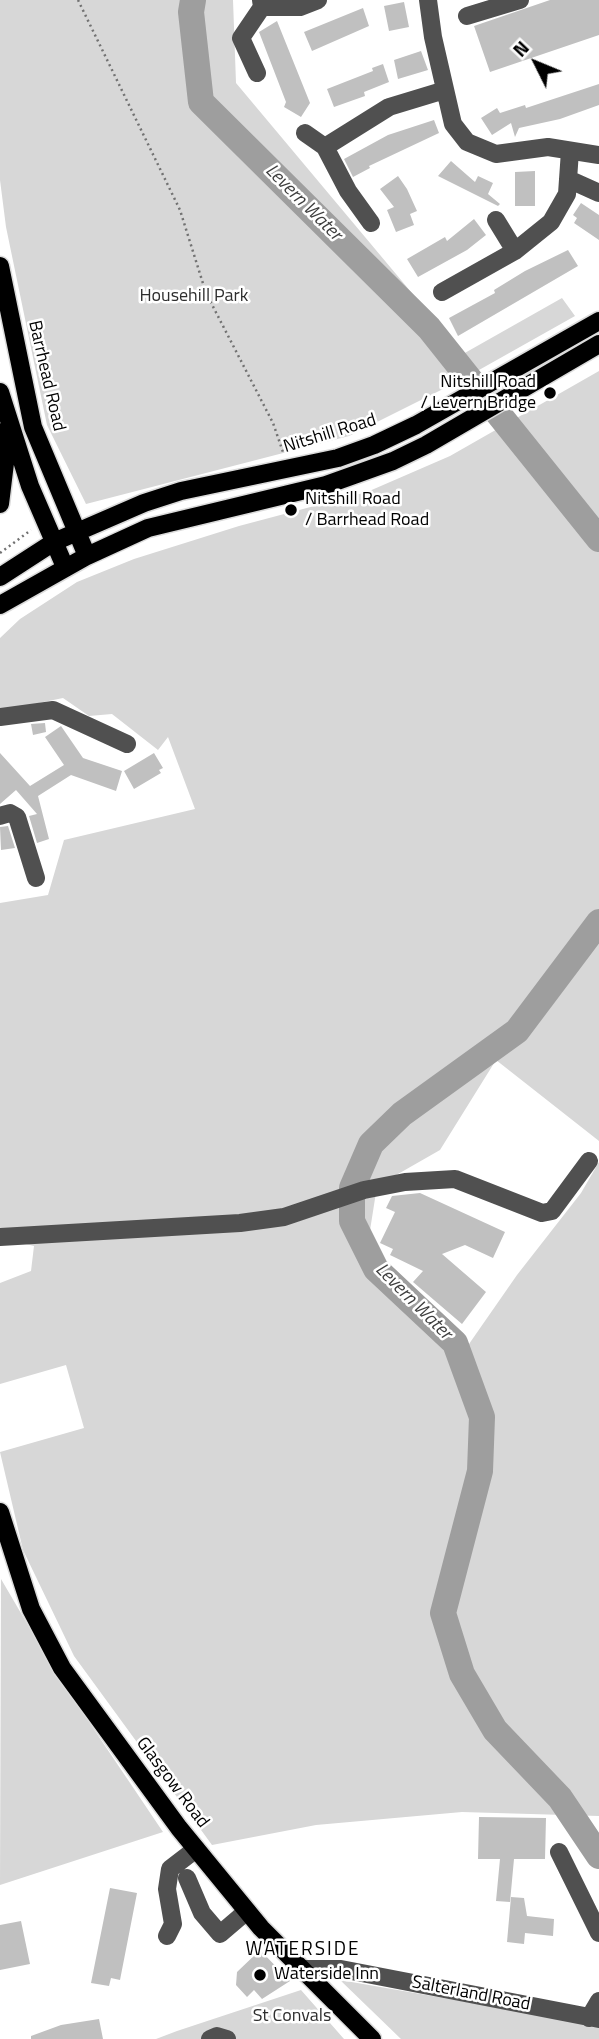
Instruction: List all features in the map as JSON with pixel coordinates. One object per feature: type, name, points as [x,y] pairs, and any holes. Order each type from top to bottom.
[{"type":"main road","name":"Barrhead Road","points":[[1,276],[34,429],[87,556]]},
{"type":"main road","name":"Nitshill Road","points":[[0,577],[54,542],[144,503],[181,491],[338,458],[416,425],[599,321]]},
{"type":"main road","points":[[0,605],[87,556],[176,520],[348,478],[426,445],[599,344]]},
{"type":"main road","points":[[2,401],[13,439],[65,567]]},
{"type":"main road","points":[[0,504],[6,455],[2,401]]},
{"type":"main road","points":[[416,425],[426,445]]},
{"type":"main road","points":[[13,439],[34,429]]},
{"type":"main road","name":"Glasgow Road","points":[[0,1512],[31,1609],[62,1668],[196,1849],[247,1911],[372,2039]]},
{"type":"street","points":[[257,74],[241,38],[262,4],[300,7],[318,0]]},
{"type":"street","points":[[428,0],[444,90],[459,134],[483,151],[496,154],[548,148],[599,155]]},
{"type":"street","points":[[467,16],[520,0]]},
{"type":"street","points":[[325,147],[390,107],[444,90]]},
{"type":"street","points":[[305,133],[325,147],[348,191],[371,223]]},
{"type":"street","points":[[442,292],[515,251],[551,222],[567,194],[570,151]]},
{"type":"street","points":[[568,179],[599,193]]},
{"type":"street","points":[[496,219],[515,251]]},
{"type":"street","points":[[0,717],[53,710],[127,744]]},
{"type":"street","points":[[0,816],[10,813],[17,817],[36,878]]},
{"type":"street","points":[[0,1237],[240,1223],[284,1217],[364,1190],[405,1182],[455,1179],[542,1213],[552,1211],[589,1161]]},
{"type":"street","points":[[167,1936],[173,1924],[167,1889],[170,1869],[196,1849]]},
{"type":"street","points":[[559,1852],[599,1933]]},
{"type":"street","points":[[187,1878],[202,1913],[220,1934],[247,1911]]},
{"type":"street","name":"Salterland Road","points":[[301,1969],[341,1969],[594,2018]]},
{"type":"street","points":[[594,2018],[599,2001]]},
{"type":"street","points":[[210,2039],[228,2039]]},
{"type":"path","points":[[78,0],[180,210],[206,293],[273,423],[288,470]]},
{"type":"green space","name":"Househill Park","points":[[0,0],[233,0],[236,83],[463,354],[562,298],[575,316],[463,379],[349,436],[86,504],[47,425],[6,227],[0,180]]},
{"type":"green space","points":[[599,371],[599,1141],[496,1060],[440,1150],[377,1186],[368,1243],[469,1344],[517,1275],[581,1193],[599,1162],[599,1816],[462,1812],[316,1825],[212,1845],[74,1656],[23,1550],[0,1452],[84,1428],[66,1365],[0,1384],[0,1283],[31,1271],[34,1246],[5,1239],[0,1233],[0,903],[48,895],[64,840],[195,809],[168,737],[158,750],[112,714],[89,716],[63,698],[0,709],[0,638],[20,619],[77,582],[134,559],[239,526],[367,492],[450,456]]},
{"type":"green space","points":[[1,1579],[56,1673],[163,1832],[0,1885]]},
{"type":"green space","points":[[340,1980],[599,2025],[599,2039],[401,2039]]},
{"type":"green space","name":"St Convals","points":[[301,1990],[344,2039],[156,2039],[177,2031]]},
{"type":"building","points":[[550,0],[599,0],[599,35],[490,72],[474,26]]},
{"type":"building","points":[[404,2],[409,27],[389,31],[384,6]]},
{"type":"building","points":[[363,8],[369,26],[312,51],[304,32]]},
{"type":"building","points":[[277,21],[310,103],[301,117],[284,107],[286,102],[259,32]]},
{"type":"building","points":[[421,51],[428,70],[398,79],[394,60]]},
{"type":"building","points":[[383,64],[389,82],[364,92],[365,96],[334,107],[327,89],[373,71],[372,68]]},
{"type":"building","points":[[599,84],[599,105],[560,119],[519,128],[515,137],[511,123],[492,135],[481,118],[497,108],[500,113],[525,105],[526,108]]},
{"type":"building","points":[[434,120],[439,133],[369,166],[370,168],[353,177],[344,159],[388,135]]},
{"type":"building","points":[[451,161],[475,182],[478,176],[493,183],[488,194],[500,204],[498,206],[438,176]]},
{"type":"building","points":[[535,171],[535,206],[515,206],[515,172]]},
{"type":"building","points":[[398,176],[417,211],[410,214],[414,225],[396,232],[387,210],[394,207],[380,189]]},
{"type":"building","points":[[581,203],[599,215],[599,240],[574,223],[577,218],[573,215]]},
{"type":"building","points":[[474,219],[486,235],[467,250],[418,277],[407,259],[445,237],[447,241]]},
{"type":"building","points":[[568,250],[578,266],[458,336],[449,318],[495,293],[494,290],[525,271]]},
{"type":"building","points":[[45,723],[46,732],[33,735],[31,724]]},
{"type":"building","points":[[61,726],[83,758],[122,771],[116,791],[71,775],[38,796],[49,839],[37,843],[29,816],[37,814],[16,790],[0,804],[0,753],[30,786],[64,765],[45,737]]},
{"type":"building","points":[[154,753],[163,768],[159,770],[161,773],[134,789],[124,771]]},
{"type":"building","points":[[8,826],[15,848],[1,850],[0,827]]},
{"type":"building","points":[[420,1193],[505,1232],[493,1258],[465,1245],[442,1254],[486,1292],[462,1324],[413,1282],[423,1271],[390,1255],[393,1249],[380,1243],[395,1212],[386,1208],[392,1196]]},
{"type":"building","points":[[479,1817],[546,1818],[545,1859],[514,1859],[510,1902],[496,1901],[500,1859],[478,1859]]},
{"type":"building","points":[[110,1888],[137,1893],[120,1980],[111,1978],[109,1986],[91,1983]]},
{"type":"building","points":[[511,1897],[524,1898],[527,1916],[554,1919],[553,1936],[525,1933],[524,1944],[507,1942]]},
{"type":"building","points":[[21,1921],[30,1964],[0,1970],[0,1925]]},
{"type":"building","name":"Waterside Inn","points":[[260,1950],[290,1981],[262,1999],[254,1990],[247,1997],[236,1985],[237,1972]]},
{"type":"building","points":[[99,2019],[103,2039],[31,2039],[31,2036],[61,2025]]},
{"type":"waterway","name":"Levern Water","points":[[193,0],[191,12],[201,102],[429,328],[472,382]]},
{"type":"waterway","name":"Levern Water","points":[[497,412],[599,539]]},
{"type":"waterway","name":"Levern Water","points":[[599,922],[517,1031],[402,1114],[371,1144],[352,1188],[352,1221],[376,1269],[455,1343],[482,1417],[480,1471],[443,1613],[462,1674],[495,1730],[560,1798],[599,1856]]},
{"type":"place","name":"Nitshill Road / Levern Bridge","points":[[550,393]]},
{"type":"place","name":"Nitshill Road / Barrhead Road","points":[[291,510]]},
{"type":"place","name":"Waterside Inn","points":[[260,1975]]},
{"type":"district","name":"WATERSIDE","points":[[303,1950]]}]
